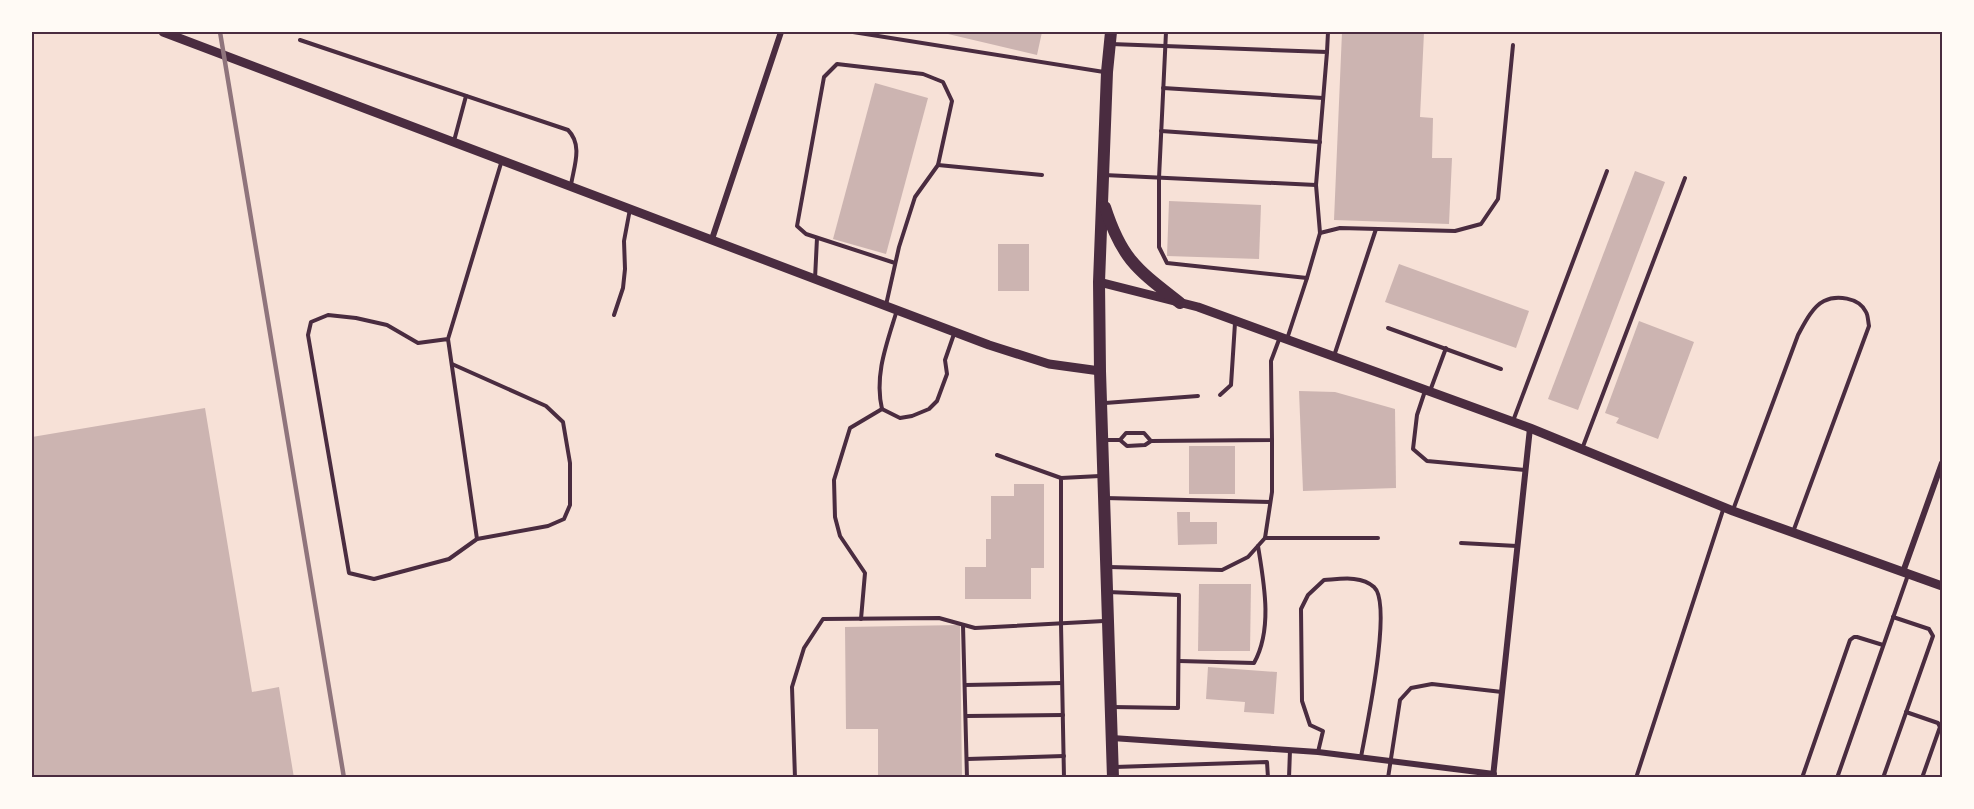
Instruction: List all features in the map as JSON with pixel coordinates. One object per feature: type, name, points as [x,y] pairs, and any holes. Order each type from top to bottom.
[{"type":"main road","points":[[1110,38],[1099,282],[1113,772]]},
{"type":"main road","points":[[1102,198],[1113,232],[1124,253],[1142,273],[1180,303]]},
{"type":"street","points":[[163,32],[989,345],[1049,364],[1100,371]]},
{"type":"street","points":[[712,239],[782,32]]},
{"type":"street","points":[[1099,282],[1180,303],[1283,338],[1530,428],[1728,509],[1942,586]]},
{"type":"street","points":[[1112,738],[1318,752],[1494,776],[1530,428]]},
{"type":"street","points":[[1906,573],[1942,463]]},
{"type":"lane","points":[[853,32],[1107,72]]},
{"type":"lane","points":[[1166,32],[1159,178],[1159,247],[1167,263],[1307,278]]},
{"type":"lane","points":[[1106,567],[1222,570],[1248,557],[1265,538],[1270,502],[1271,361],[1283,338],[1307,278],[1320,233],[1316,185],[1328,32]]},
{"type":"lane","points":[[1110,38],[1165,46],[1327,52]]},
{"type":"lane","points":[[300,40],[568,130],[577,144],[571,185]]},
{"type":"lane","points":[[1320,233],[1340,228],[1455,231],[1481,225],[1498,199],[1513,45]]},
{"type":"lane","points":[[886,306],[895,263],[915,197],[938,165],[952,101],[943,82],[922,74],[837,64],[824,77],[797,226],[806,234],[895,263]]},
{"type":"lane","points":[[1163,88],[1323,98]]},
{"type":"lane","points":[[454,142],[466,96]]},
{"type":"lane","points":[[1161,130],[1320,142]]},
{"type":"lane","points":[[477,538],[448,339],[503,159]]},
{"type":"lane","points":[[938,165],[1042,175]]},
{"type":"lane","points":[[1513,422],[1607,171]]},
{"type":"lane","points":[[1103,175],[1316,185]]},
{"type":"lane","points":[[1581,449],[1685,178]]},
{"type":"lane","points":[[614,315],[623,288],[624,241],[630,208]]},
{"type":"lane","points":[[1334,357],[1376,229]]},
{"type":"lane","points":[[815,280],[817,238]]},
{"type":"lane","points":[[1636,777],[1728,509],[1798,334],[1810,315],[1823,302],[1840,297],[1856,302],[1866,310],[1869,326],[1793,532]]},
{"type":"lane","points":[[882,409],[880,369],[897,310]]},
{"type":"lane","points":[[448,339],[418,343],[387,325],[356,318],[328,315],[311,322],[308,335],[349,573],[374,579],[449,559],[477,538],[548,526],[564,519],[570,505],[570,463],[563,422],[546,406],[452,364]]},
{"type":"lane","points":[[1220,395],[1231,385],[1235,321]]},
{"type":"lane","points":[[1389,328],[1501,369]]},
{"type":"lane","points":[[882,409],[900,418],[912,417],[929,409],[937,401],[947,374],[945,360],[955,332]]},
{"type":"lane","points":[[1446,348],[1417,415],[1413,449],[1427,461],[1525,470]]},
{"type":"lane","points":[[1101,403],[1198,396]]},
{"type":"lane","points":[[861,619],[865,573],[840,536],[835,517],[834,480],[850,428],[882,409]]},
{"type":"lane","points":[[1120,440],[1126,433],[1144,434],[1151,441]]},
{"type":"lane","points":[[1102,440],[1120,440],[1127,446],[1145,446],[1151,441],[1272,440]]},
{"type":"lane","points":[[997,454],[1061,478],[1103,475]]},
{"type":"lane","points":[[1061,478],[1064,777]]},
{"type":"lane","points":[[1104,498],[1270,502]]},
{"type":"lane","points":[[1265,538],[1378,538]]},
{"type":"lane","points":[[1461,543],[1517,546]]},
{"type":"lane","points":[[1179,661],[1254,663],[1261,651],[1264,627],[1264,583],[1258,546]]},
{"type":"lane","points":[[1837,777],[1906,573]]},
{"type":"lane","points":[[1318,752],[1323,731],[1310,725],[1302,701],[1301,609],[1308,595],[1324,579],[1358,579],[1374,587],[1380,598],[1381,633],[1361,757]]},
{"type":"lane","points":[[1107,592],[1179,596],[1178,708],[1111,707]]},
{"type":"lane","points":[[1883,777],[1933,636],[1929,629],[1893,617]]},
{"type":"lane","points":[[795,777],[792,687],[804,648],[823,619],[939,618],[975,628],[1108,621]]},
{"type":"lane","points":[[963,625],[967,777]]},
{"type":"lane","points":[[1802,777],[1850,640],[1857,637],[1883,645]]},
{"type":"lane","points":[[965,685],[1062,683]]},
{"type":"lane","points":[[1388,777],[1400,700],[1411,688],[1432,684],[1502,692]]},
{"type":"lane","points":[[1906,712],[1938,723],[1940,727],[1922,777]]},
{"type":"lane","points":[[966,716],[1063,714]]},
{"type":"lane","points":[[1289,777],[1290,750]]},
{"type":"lane","points":[[967,759],[1064,756]]},
{"type":"lane","points":[[1113,772],[1267,762],[1268,777]]},
{"type":"building","points":[[948,32],[1042,32],[1037,55],[948,34]]},
{"type":"building","points":[[1342,32],[1424,32],[1420,117],[1433,118],[1432,158],[1452,158],[1449,224],[1334,220]]},
{"type":"building","points":[[875,83],[928,98],[886,254],[833,239]]},
{"type":"building","points":[[1635,171],[1665,182],[1578,410],[1548,399]]},
{"type":"building","points":[[1169,201],[1261,205],[1259,259],[1167,256]]},
{"type":"building","points":[[998,244],[1029,244],[1029,291],[998,291]]},
{"type":"building","points":[[1399,264],[1529,311],[1516,348],[1385,302]]},
{"type":"building","points":[[1639,321],[1694,342],[1658,439],[1616,423],[1619,418],[1605,413]]},
{"type":"building","points":[[1299,391],[1335,392],[1395,409],[1396,488],[1303,491]]},
{"type":"building","points":[[205,408],[252,692],[279,687],[294,778],[32,778],[32,437]]},
{"type":"building","points":[[1189,446],[1235,446],[1235,494],[1189,494]]},
{"type":"building","points":[[1014,484],[1044,484],[1044,568],[1031,568],[1031,599],[965,599],[965,567],[986,567],[986,539],[991,539],[991,496],[1014,496]]},
{"type":"building","points":[[1177,512],[1190,512],[1190,522],[1217,522],[1217,544],[1178,545]]},
{"type":"building","points":[[1199,584],[1251,584],[1250,651],[1198,651]]},
{"type":"building","points":[[960,625],[962,778],[878,778],[878,729],[846,729],[845,627]]},
{"type":"building","points":[[1208,667],[1277,672],[1274,714],[1244,712],[1245,702],[1206,699]]},
{"type":"railway","points":[[220,32],[344,778]]}]
